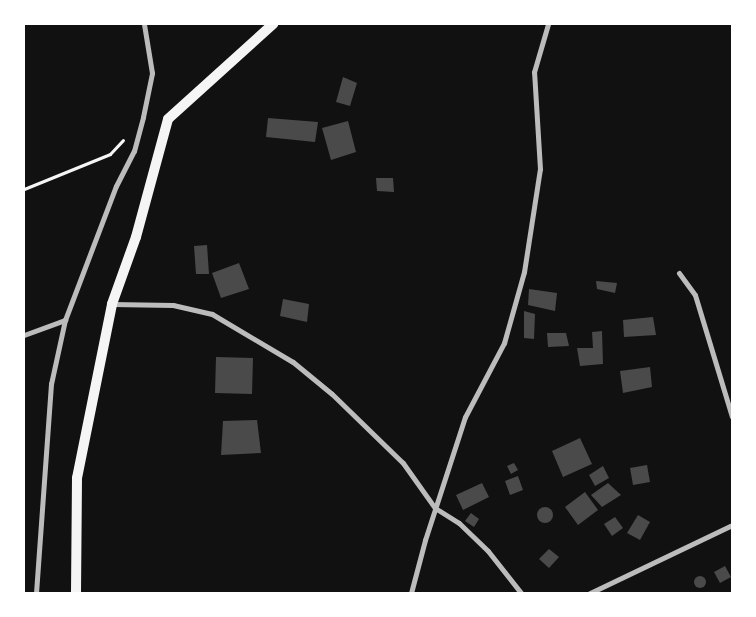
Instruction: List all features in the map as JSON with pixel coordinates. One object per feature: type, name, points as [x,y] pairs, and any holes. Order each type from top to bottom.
[{"type":"main road","points":[[76,593],[77,478],[112,304],[136,236],[168,119],[273,24]]},
{"type":"street","points":[[36,593],[51,384],[65,320],[116,186],[134,151],[143,117],[152,73],[144,24]]},
{"type":"street","points":[[411,593],[435,508],[465,417],[504,343],[530,245],[540,169],[534,72],[548,24]]},
{"type":"street","points":[[679,273],[695,295],[732,417]]},
{"type":"street","points":[[112,304],[173,306],[212,314],[293,362],[332,394],[403,463],[435,508],[459,523],[488,551],[521,593]]},
{"type":"street","points":[[24,335],[65,320]]},
{"type":"street","points":[[590,593],[732,525]]},
{"type":"path","points":[[24,189],[110,154],[143,117]]},
{"type":"building","points":[[343,77],[357,83],[350,106],[336,102]]},
{"type":"building","points":[[268,118],[318,122],[315,142],[266,137]]},
{"type":"building","points":[[348,121],[356,152],[331,160],[322,128]]},
{"type":"building","points":[[376,178],[393,178],[394,192],[377,191]]},
{"type":"building","points":[[207,245],[209,274],[196,274],[194,246]]},
{"type":"building","points":[[239,263],[249,289],[221,298],[212,273]]},
{"type":"building","points":[[596,281],[617,283],[615,293],[597,289]]},
{"type":"building","points":[[529,289],[557,293],[555,311],[528,305]]},
{"type":"building","points":[[283,299],[309,304],[307,322],[280,316]]},
{"type":"building","points":[[524,311],[535,314],[534,339],[524,338]]},
{"type":"building","points":[[653,317],[656,335],[624,337],[623,320]]},
{"type":"building","points":[[602,331],[603,364],[580,366],[577,348],[593,348],[592,332]]},
{"type":"building","points":[[547,333],[566,333],[569,346],[548,347]]},
{"type":"building","points":[[216,357],[253,358],[252,394],[215,393]]},
{"type":"building","points":[[650,367],[652,387],[623,393],[620,371]]},
{"type":"building","points":[[257,420],[261,453],[221,455],[223,421]]},
{"type":"building","points":[[580,438],[592,464],[563,477],[552,451]]},
{"type":"building","points":[[514,463],[518,470],[511,474],[507,466]]},
{"type":"building","points":[[647,465],[650,482],[633,485],[630,468]]},
{"type":"building","points":[[603,466],[609,478],[595,486],[589,475]]},
{"type":"building","points":[[518,476],[523,490],[510,495],[505,481]]},
{"type":"building","points":[[482,483],[489,497],[463,510],[456,495]]},
{"type":"building","points":[[608,483],[621,495],[602,507],[591,495]]},
{"type":"building","points":[[585,492],[598,510],[578,525],[565,507]]},
{"type":"building","points":[[545,507],[551,509],[553,515],[551,521],[545,523],[539,521],[537,515],[539,509]]},
{"type":"building","points":[[471,513],[479,519],[474,527],[465,521]]},
{"type":"building","points":[[638,515],[650,522],[640,540],[627,533]]},
{"type":"building","points":[[615,517],[623,528],[612,536],[604,524]]},
{"type":"building","points":[[549,549],[559,557],[549,568],[539,559]]},
{"type":"building","points":[[725,566],[731,577],[720,583],[714,572]]},
{"type":"building","points":[[700,576],[706,582],[700,588],[694,582]]}]
